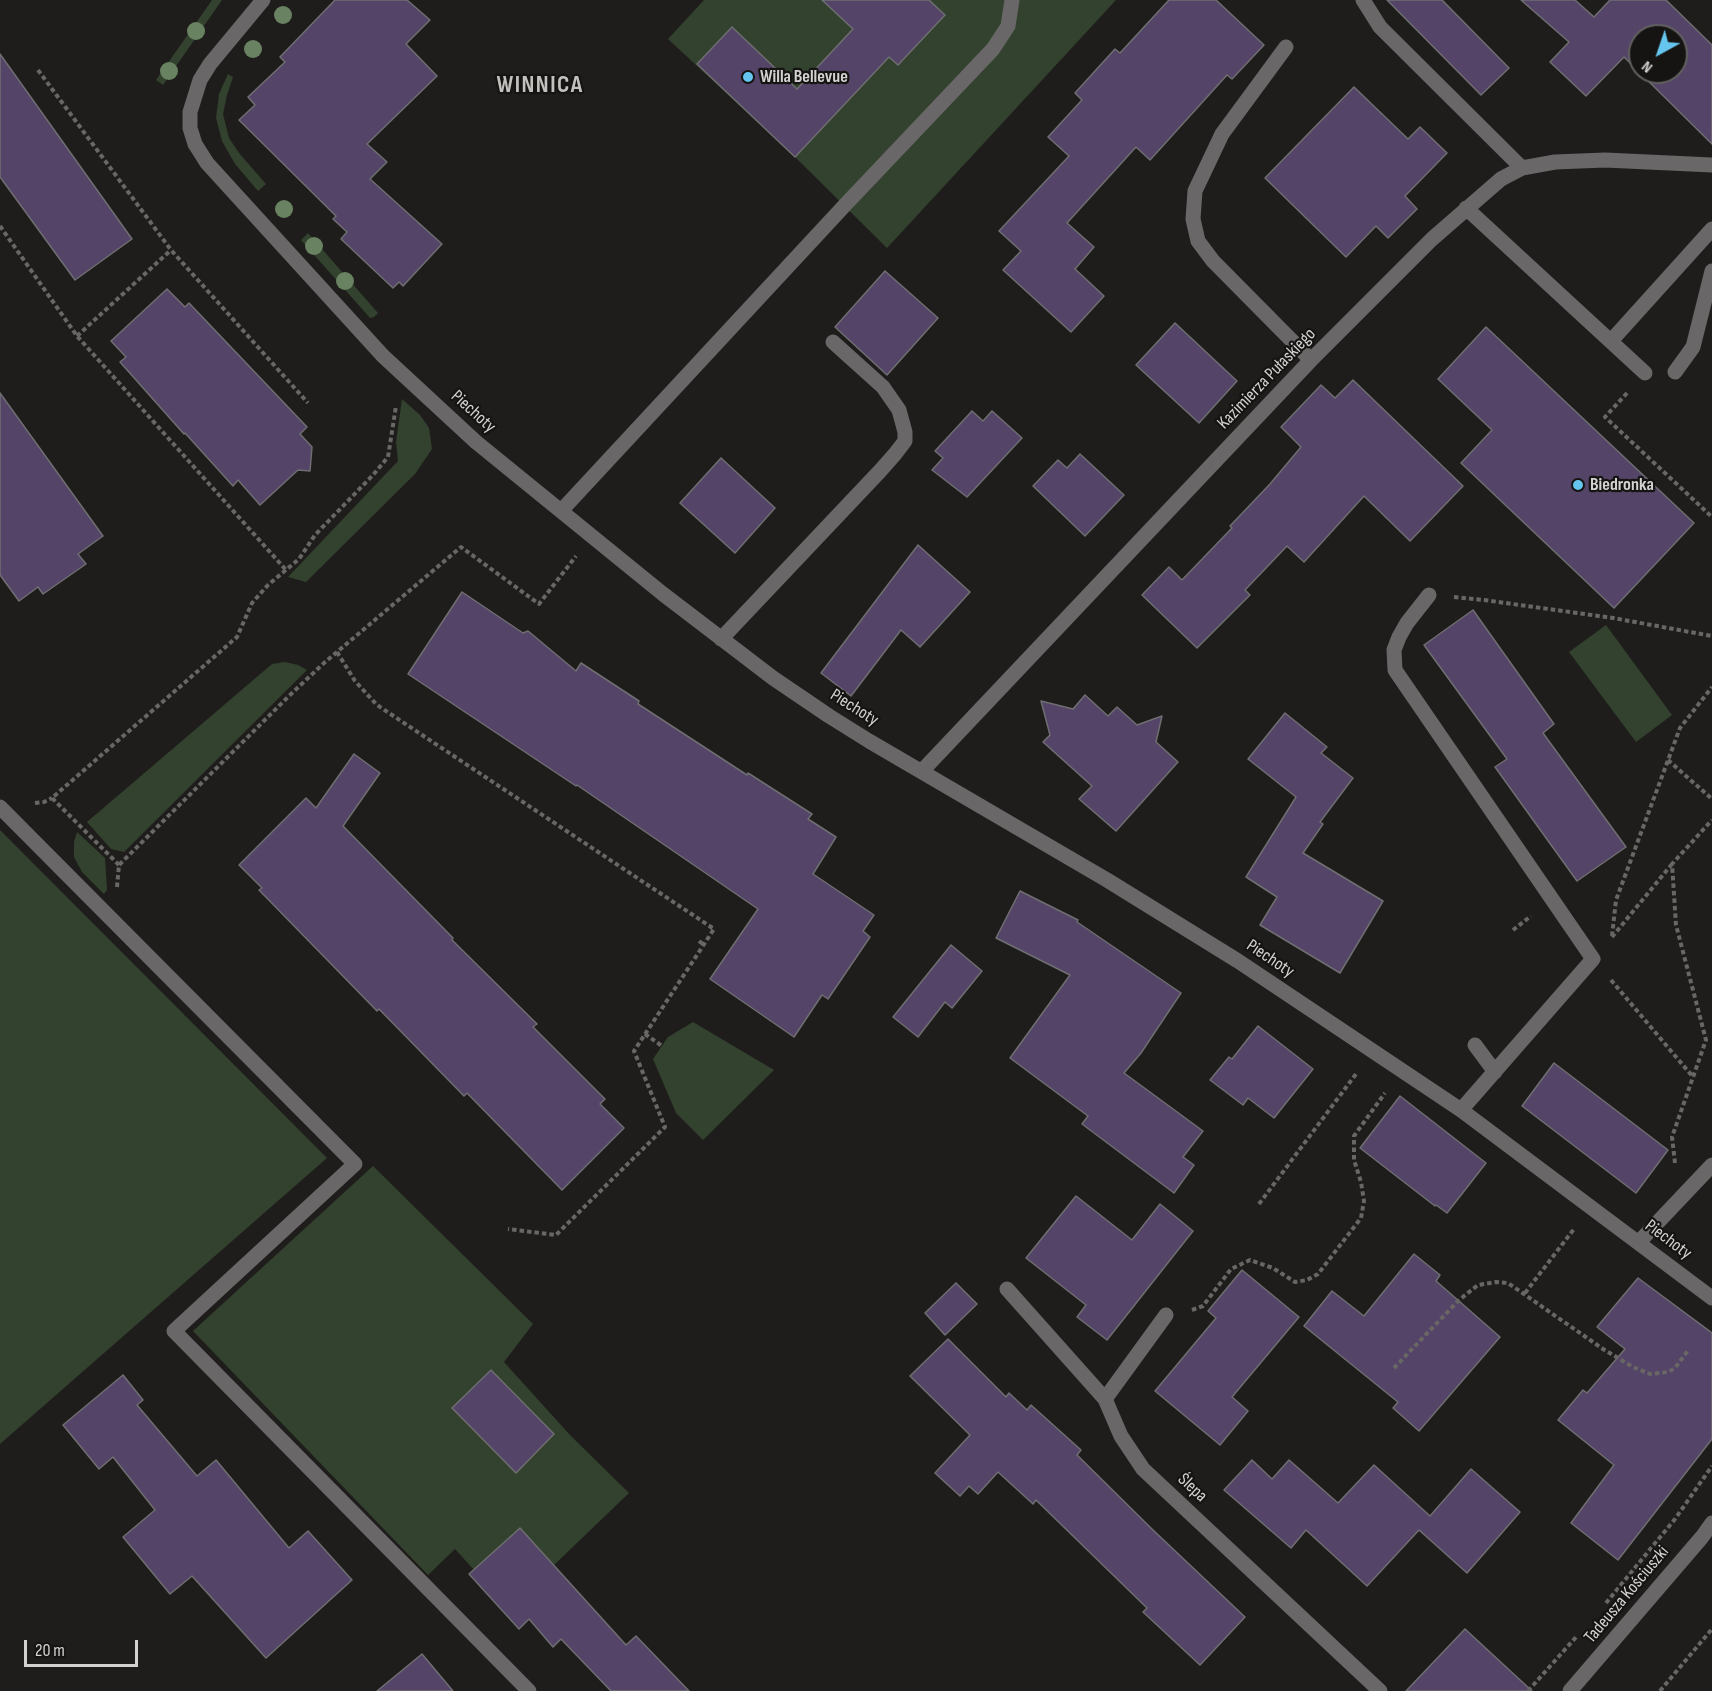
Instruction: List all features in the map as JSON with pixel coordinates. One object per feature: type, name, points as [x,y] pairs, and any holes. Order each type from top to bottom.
[{"type":"street","name":"Piechoty","points":[[263,0],[210,64],[200,80],[190,112],[190,128],[195,144],[214,172],[383,356],[476,442],[663,594],[773,678],[829,716],[1107,880],[1238,961],[1461,1110],[1712,1298]]},
{"type":"street","points":[[561,511],[993,49],[1008,26],[1012,0]]},
{"type":"street","points":[[1363,0],[1380,27],[1522,168]]},
{"type":"street","points":[[1286,47],[1222,134],[1195,191],[1193,219],[1198,241],[1213,261],[1311,360]]},
{"type":"street","name":"Kazimierza Pułaskiego","points":[[922,771],[1311,360],[1432,238],[1501,179],[1522,168],[1555,162],[1605,160],[1712,165]]},
{"type":"street","points":[[1466,208],[1645,373]]},
{"type":"street","points":[[1611,341],[1712,229]]},
{"type":"street","points":[[1675,372],[1693,347],[1712,271]]},
{"type":"street","points":[[721,639],[896,454],[904,441],[905,432],[899,410],[883,387],[833,342]]},
{"type":"street","points":[[1429,595],[1407,622],[1399,637],[1394,650],[1395,670],[1593,959],[1461,1110]]},
{"type":"street","points":[[0,807],[355,1164],[174,1331],[529,1691]]},
{"type":"street","points":[[1475,1045],[1495,1072]]},
{"type":"street","points":[[1639,1242],[1712,1165]]},
{"type":"street","name":"Ślepa","points":[[1007,1289],[1106,1399],[1121,1436],[1143,1469],[1380,1691]]},
{"type":"street","points":[[1106,1399],[1166,1315]]},
{"type":"street","name":"Tadeusza Kościuszki","points":[[1570,1691],[1702,1537],[1712,1522]]},
{"type":"path","points":[[38,70],[171,249],[308,403]]},
{"type":"path","points":[[0,226],[77,336],[286,570]]},
{"type":"path","points":[[77,336],[171,249]]},
{"type":"path","points":[[119,865],[52,798],[237,637],[252,603],[268,585],[299,559],[315,536],[374,475],[388,457],[400,372]]},
{"type":"path","points":[[1605,417],[1712,517]]},
{"type":"path","points":[[104,912],[116,901],[119,865],[290,695],[461,547],[539,604],[582,549]]},
{"type":"path","points":[[1429,595],[1484,600],[1613,618],[1712,636]]},
{"type":"path","points":[[337,652],[355,681],[376,705],[714,929],[634,1051],[665,1127],[556,1235],[508,1229]]},
{"type":"path","points":[[1612,937],[1616,900],[1680,728],[1712,687]]},
{"type":"path","points":[[1668,760],[1712,799]]},
{"type":"path","points":[[1629,917],[1712,820]]},
{"type":"path","points":[[1672,864],[1676,925],[1706,1040],[1672,1137],[1680,1200]]},
{"type":"path","points":[[699,941],[704,945]]},
{"type":"path","points":[[1593,959],[1693,1077]]},
{"type":"path","points":[[645,1034],[662,1046]]},
{"type":"path","points":[[1259,1204],[1373,1052]]},
{"type":"path","points":[[1166,1315],[1203,1306],[1231,1269],[1250,1260],[1273,1268],[1295,1282],[1318,1274],[1361,1218],[1364,1201],[1354,1160],[1354,1136],[1402,1071]]},
{"type":"path","points":[[1525,1293],[1591,1207]]},
{"type":"path","points":[[1394,1368],[1459,1300],[1478,1285],[1496,1282],[1508,1283],[1525,1293],[1603,1349],[1633,1367],[1650,1374],[1668,1372],[1675,1368],[1689,1348]]},
{"type":"path","points":[[1601,1608],[1675,1520],[1712,1466]]},
{"type":"path","points":[[1660,1691],[1712,1629]]},
{"type":"path","points":[[1528,1691],[1579,1634]]},
{"type":"green space","points":[[212,0],[222,0],[163,85],[156,80]]},
{"type":"green space","points":[[704,0],[1116,0],[887,248],[795,157],[668,39]]},
{"type":"green space","points":[[228,74],[233,77],[223,114],[229,138],[266,184],[258,191],[235,164],[222,141],[216,118],[219,94]]},
{"type":"green space","points":[[308,233],[378,313],[374,317],[370,318],[301,240]]},
{"type":"green space","points":[[402,399],[420,415],[429,428],[432,449],[415,474],[306,582],[288,577],[398,461],[396,442]]},
{"type":"green space","points":[[1606,625],[1672,715],[1636,742],[1569,652]]},
{"type":"green space","points":[[285,662],[307,670],[124,852],[111,849],[87,822],[272,664]]},
{"type":"green space","points":[[0,830],[327,1158],[0,1444]]},
{"type":"green space","points":[[77,832],[105,858],[107,890],[104,894],[82,872],[74,857]]},
{"type":"green space","points":[[693,1022],[774,1070],[703,1140],[676,1113],[653,1059],[668,1037]]},
{"type":"green space","points":[[373,1166],[533,1324],[504,1362],[570,1435],[629,1493],[554,1565],[520,1528],[474,1570],[455,1549],[428,1575],[193,1331]],"holes":[[[490,1370],[554,1434],[516,1472],[452,1408]]]},
{"type":"building","points":[[335,0],[407,0],[430,20],[406,44],[437,76],[367,144],[387,162],[370,179],[442,244],[403,286],[399,282],[393,288],[341,239],[347,232],[333,219],[336,216],[239,120],[255,105],[248,97],[285,62],[280,57]]},
{"type":"building","name":"Willa Bellevue","points":[[822,0],[929,0],[945,15],[898,65],[889,57],[795,157],[697,64],[732,27],[797,89],[853,29]]},
{"type":"building","points":[[1169,0],[1216,0],[1264,45],[1232,79],[1227,75],[1150,160],[1136,147],[1067,223],[1094,247],[1075,269],[1104,296],[1071,332],[1003,270],[1021,251],[999,231],[1069,156],[1048,137],[1082,100],[1075,93],[1115,49],[1120,53]]},
{"type":"building","points":[[1387,0],[1442,0],[1509,68],[1481,95]]},
{"type":"building","points":[[1521,0],[1575,0],[1594,17],[1610,0],[1666,0],[1712,45],[1712,144],[1651,84],[1688,84],[1688,24],[1628,24],[1628,61],[1624,57],[1586,96],[1550,62],[1569,42]]},
{"type":"building","points":[[0,54],[132,239],[75,280],[0,177]]},
{"type":"building","points":[[1354,87],[1408,139],[1420,127],[1447,153],[1405,196],[1417,209],[1388,238],[1376,226],[1346,257],[1265,178]]},
{"type":"building","points":[[885,271],[938,318],[887,375],[835,327]]},
{"type":"building","points":[[167,289],[185,307],[189,303],[307,427],[300,434],[312,447],[310,471],[298,470],[260,505],[238,480],[233,486],[120,362],[126,357],[111,341]]},
{"type":"building","points":[[1175,323],[1237,381],[1199,423],[1136,365]]},
{"type":"building","name":"Biedronka","points":[[1486,327],[1694,523],[1614,608],[1461,463],[1492,430],[1438,379]]},
{"type":"building","points":[[1353,380],[1463,486],[1410,541],[1364,496],[1304,562],[1287,546],[1245,590],[1250,595],[1197,648],[1142,595],[1169,567],[1182,580],[1270,484],[1301,447],[1281,427],[1321,385],[1335,398]]},
{"type":"building","points":[[0,393],[103,536],[78,554],[86,564],[43,594],[38,587],[19,601],[0,575]]},
{"type":"building","points":[[972,411],[983,421],[992,411],[1022,438],[967,497],[932,470],[943,458],[935,451]]},
{"type":"building","points":[[1080,454],[1124,495],[1085,536],[1033,486],[1058,460],[1067,468]]},
{"type":"building","points":[[721,458],[775,508],[735,553],[680,503]]},
{"type":"building","points":[[918,545],[970,592],[920,647],[901,630],[851,696],[821,673]]},
{"type":"building","points":[[462,592],[523,633],[528,631],[576,671],[581,663],[639,701],[638,704],[812,814],[808,819],[836,837],[813,874],[874,915],[863,931],[870,937],[828,999],[822,995],[794,1037],[710,979],[758,909],[577,785],[408,674]]},
{"type":"building","points":[[1473,610],[1554,724],[1543,733],[1626,847],[1577,881],[1495,767],[1507,759],[1424,645]]},
{"type":"building","points":[[1085,695],[1108,716],[1117,707],[1137,725],[1162,716],[1156,742],[1178,762],[1116,831],[1079,799],[1092,786],[1043,742],[1050,735],[1041,701],[1073,709]]},
{"type":"building","points":[[1285,713],[1327,747],[1321,753],[1353,778],[1320,822],[1323,824],[1303,853],[1383,901],[1340,973],[1260,925],[1277,897],[1246,877],[1296,797],[1248,759]]},
{"type":"building","points":[[354,754],[380,773],[343,826],[453,938],[452,940],[537,1024],[533,1027],[605,1099],[600,1104],[624,1128],[562,1190],[467,1093],[464,1096],[379,1009],[377,1011],[259,890],[262,888],[239,865],[306,798],[316,808]]},
{"type":"building","points":[[1020,891],[1078,920],[1077,922],[1181,993],[1141,1053],[1124,1073],[1203,1131],[1183,1157],[1194,1165],[1174,1193],[1082,1124],[1088,1116],[1010,1058],[1070,975],[996,938]]},
{"type":"building","points":[[951,945],[982,971],[952,1008],[945,1002],[918,1037],[893,1017]]},
{"type":"building","points":[[1258,1026],[1313,1069],[1274,1118],[1248,1098],[1243,1105],[1210,1080],[1229,1057],[1232,1059]]},
{"type":"building","points":[[1554,1063],[1668,1150],[1636,1193],[1522,1106]]},
{"type":"building","points":[[1400,1096],[1486,1163],[1447,1213],[1360,1148]]},
{"type":"building","points":[[1076,1196],[1132,1240],[1160,1204],[1193,1231],[1107,1340],[1077,1317],[1086,1305],[1026,1258]]},
{"type":"building","points":[[1414,1254],[1440,1275],[1436,1281],[1500,1337],[1419,1431],[1393,1408],[1398,1402],[1304,1326],[1332,1291],[1364,1316]]},
{"type":"building","points":[[1242,1270],[1299,1317],[1232,1397],[1248,1411],[1220,1445],[1155,1391],[1216,1318],[1208,1311]]},
{"type":"building","points":[[1638,1278],[1712,1333],[1712,1439],[1618,1560],[1571,1523],[1614,1465],[1558,1420],[1583,1390],[1587,1393],[1625,1349],[1597,1327]]},
{"type":"building","points":[[956,1283],[977,1304],[945,1335],[925,1313]]},
{"type":"building","points":[[948,1339],[1006,1397],[1009,1393],[1027,1410],[1031,1405],[1081,1450],[1077,1455],[1245,1617],[1200,1665],[1143,1612],[1147,1608],[1036,1500],[1033,1504],[998,1472],[978,1494],[969,1486],[960,1496],[935,1473],[970,1435],[910,1376]]},
{"type":"building","points":[[491,1370],[554,1434],[516,1473],[452,1408]]},
{"type":"building","points":[[123,1375],[143,1400],[137,1405],[197,1476],[216,1460],[289,1548],[308,1531],[352,1580],[266,1658],[192,1576],[170,1594],[123,1537],[155,1510],[113,1457],[99,1469],[63,1425]]},
{"type":"building","points":[[1252,1460],[1272,1479],[1289,1460],[1338,1503],[1374,1465],[1430,1516],[1471,1469],[1520,1512],[1467,1573],[1419,1530],[1367,1586],[1306,1530],[1291,1548],[1224,1490]]},
{"type":"building","points":[[520,1528],[626,1645],[636,1636],[689,1691],[611,1691],[561,1639],[553,1647],[529,1619],[519,1629],[469,1574]]},
{"type":"building","points":[[1465,1629],[1532,1691],[1406,1691]]},
{"type":"building","points":[[422,1654],[453,1691],[377,1691]]},
{"type":"place","name":"Willa Bellevue","points":[[748,77]]},
{"type":"place","name":"Biedronka","points":[[1578,485]]},
{"type":"district","name":"WINNICA","points":[[540,86]]}]
